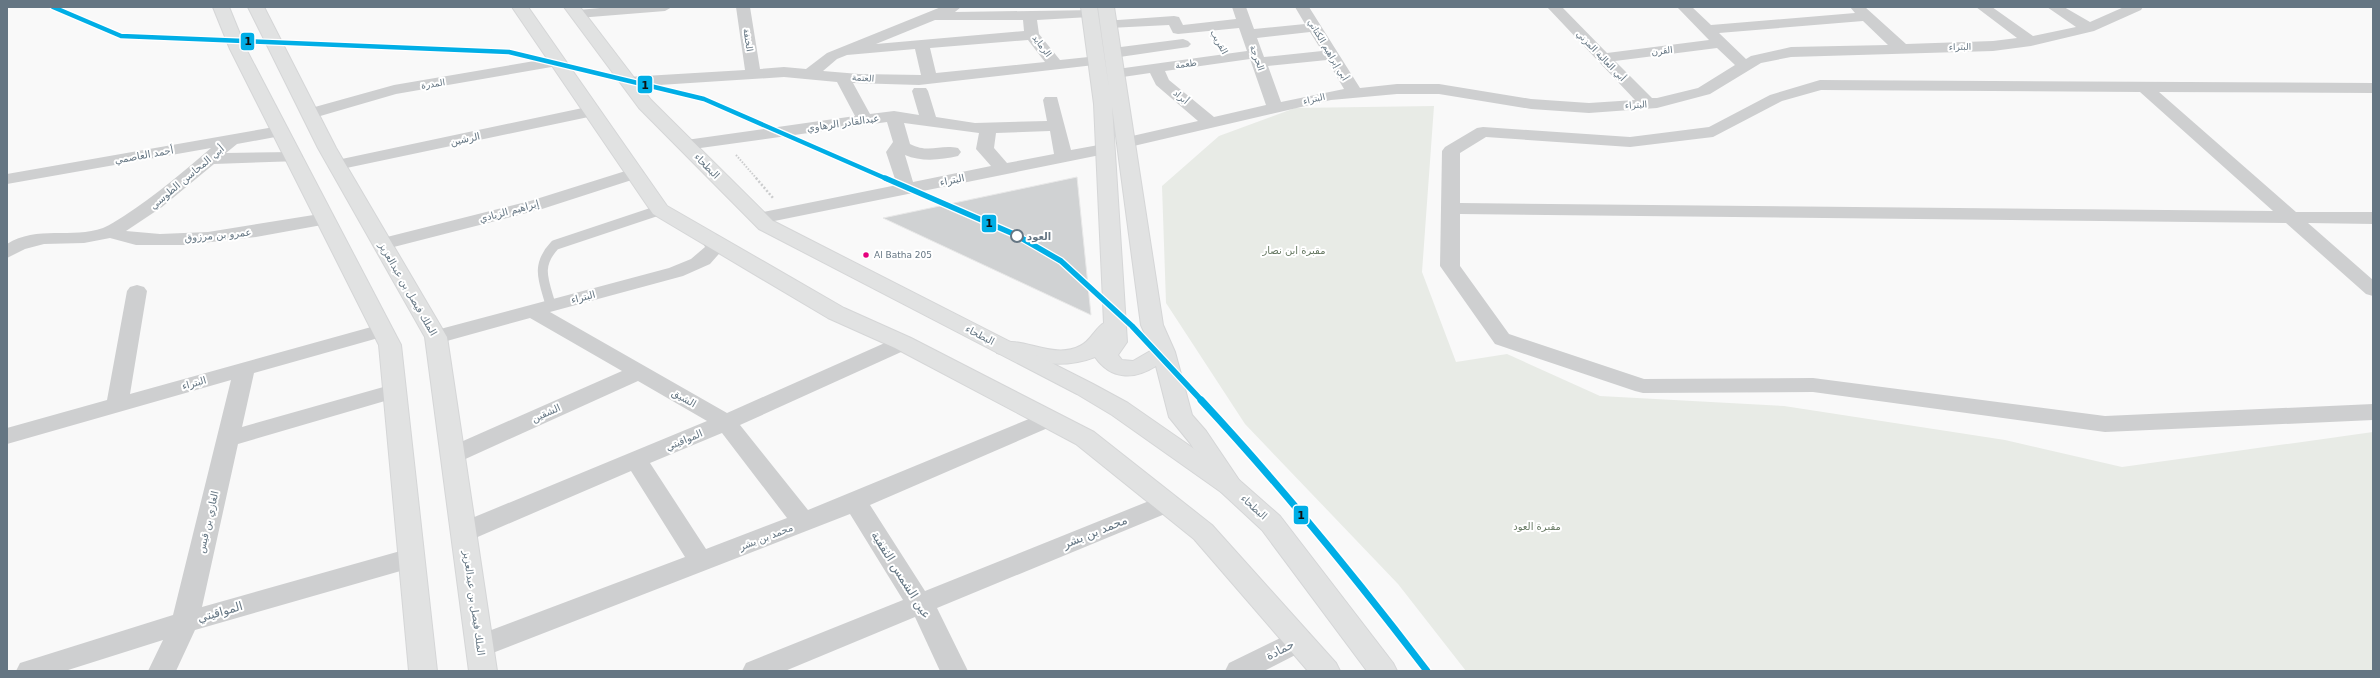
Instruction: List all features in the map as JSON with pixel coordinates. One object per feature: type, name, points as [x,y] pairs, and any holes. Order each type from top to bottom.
[{"type":"street","points":[[221,7],[238,49],[390,345],[423,671]]},
{"type":"street","name":"الملك فيصل بن عبدالعزيز","points":[[256,7],[337,165],[436,337],[483,671]]},
{"type":"street","points":[[520,7],[660,210],[836,313],[903,343],[1085,438],[1203,532],[1326,671]]},
{"type":"street","points":[[575,11],[665,7]]},
{"type":"street","name":"الخنفة","points":[[743,7],[753,73]]},
{"type":"street","points":[[811,73],[832,56],[925,14],[954,7]]},
{"type":"street","name":"الحرجة","points":[[1239,7],[1275,108]]},
{"type":"street","name":"أبي إبراهيم الكتاني","points":[[1302,7],[1354,93]]},
{"type":"street","points":[[1684,7],[1744,66]]},
{"type":"street","points":[[1983,7],[2031,41]]},
{"type":"street","points":[[2054,7],[2089,28]]},
{"type":"street","name":"أبي العالية المزني","points":[[1560,8],[1603,58],[1648,104]]},
{"type":"street","name":"البتراء","points":[[1125,143],[1331,95],[1397,88],[1439,88],[1539,104],[1589,108],[1648,104],[1704,91],[1756,59],[1791,52],[1993,46],[2031,41],[2089,28],[2125,9]]},
{"type":"street","name":"البطحاء","points":[[575,11],[645,104],[766,225],[1120,409],[1230,486],[1271,523],[1303,563],[1383,671]]},
{"type":"street","points":[[925,14],[968,17],[1033,11],[1098,13],[1174,20],[1181,37],[1204,61]]},
{"type":"street","name":"الرمايد","points":[[1033,11],[1032,34],[1056,66]]},
{"type":"street","points":[[1708,30],[1861,12],[1901,48]]},
{"type":"street","points":[[1098,13],[1105,57],[1103,104],[1104,149],[1116,342],[1106,356],[1116,367],[1137,368],[1164,352]]},
{"type":"street","points":[[965,41],[968,17]]},
{"type":"street","points":[[1219,42],[1247,28],[1314,27]]},
{"type":"street","points":[[843,51],[1032,34]]},
{"type":"street","name":"العتمة","points":[[628,82],[753,73],[811,73],[925,85],[1056,66],[1105,57],[1181,37],[1219,42]]},
{"type":"street","name":"طعمة","points":[[1116,73],[1204,61],[1219,42],[1257,58],[1332,56]]},
{"type":"street","name":"القرن","points":[[1603,58],[1722,43]]},
{"type":"street","points":[[921,44],[929,122]]},
{"type":"street","points":[[1105,57],[1116,73],[1152,324],[1164,352],[1182,417],[1198,437],[1230,486]]},
{"type":"street","name":"المدرة","points":[[310,114],[394,90],[558,62]]},
{"type":"street","name":"أبراد","points":[[1156,68],[1162,82],[1211,123]]},
{"type":"street","points":[[842,76],[865,120]]},
{"type":"street","points":[[2373,88],[1820,85],[1776,98],[1713,132],[1630,142],[1483,132],[1451,151],[1450,266],[1502,339],[1643,386],[1813,385],[2105,424],[2373,412]]},
{"type":"street","points":[[2143,86],[2290,218],[2373,290]]},
{"type":"street","points":[[1051,100],[1064,158]]},
{"type":"street","name":"الرشين","points":[[337,165],[592,111]]},
{"type":"street","points":[[894,116],[902,143],[895,152],[907,190]]},
{"type":"street","name":"عبدالقادر الرهاوي","points":[[686,145],[894,116],[929,122],[988,128],[1056,126]]},
{"type":"street","points":[[988,128],[985,149],[1003,170]]},
{"type":"street","name":"أحمد العاصمي","points":[[7,179],[280,131]]},
{"type":"street","name":"أبي المحاسن الطوسي","points":[[7,252],[14,246],[33,239],[78,238],[110,232],[154,206],[231,139]]},
{"type":"street","points":[[900,146],[919,155],[952,152]]},
{"type":"street","name":"البتراء","points":[[760,218],[907,190],[1104,149]]},
{"type":"street","points":[[209,159],[294,157]]},
{"type":"street","name":"إبراهيم الزيادي","points":[[382,244],[536,205],[635,173]]},
{"type":"street","points":[[1451,208],[2373,218]]},
{"type":"street","name":"عمرو بن مرزوق","points":[[110,232],[135,239],[183,239],[245,234],[326,219]]},
{"type":"street","name":"البتراء","points":[[436,337],[676,272],[701,262],[711,255],[715,247],[711,239]]},
{"type":"street","points":[[117,405],[137,291]]},
{"type":"street","name":"الشيق","points":[[542,308],[639,372],[726,422],[803,522]]},
{"type":"street","points":[[1005,348],[1058,358],[1087,354],[1096,348],[1105,337],[1114,320]]},
{"type":"street","name":"البتراء","points":[[7,436],[382,330]]},
{"type":"street","name":"المواقيتي","points":[[464,532],[726,422],[903,343]]},
{"type":"street","name":"الغازي بن قيس","points":[[162,671],[185,622],[244,369]]},
{"type":"street","name":"الشقين","points":[[453,455],[639,372]]},
{"type":"street","points":[[228,439],[394,391]]},
{"type":"street","name":"محمد بن بشر","points":[[480,646],[855,502],[1049,419]]},
{"type":"street","points":[[636,460],[701,562]]},
{"type":"street","name":"عين الشمس الثقفية","points":[[855,502],[915,597],[921,603],[954,671]]},
{"type":"street","name":"محمد بن بشر","points":[[756,671],[1168,503]]},
{"type":"street","name":"المواقيتي","points":[[30,671],[185,622],[411,558]]},
{"type":"street","name":"حمادة","points":[[1239,671],[1299,640]]},
{"type":"lane","points":[[542,308],[541,266],[545,254],[555,245],[660,210]]},
{"type":"path","points":[[722,140],[786,213]]},
{"type":"green space","name":"مقبرة العود","points":[[1434,106],[1422,272],[1456,362],[1507,354],[1600,396],[1784,406],[2005,440],[2122,467],[2373,432],[2373,671],[1466,671],[1398,584],[1245,424],[1166,303],[1162,186],[1219,136],[1295,108]]},
{"type":"building","name":"العود","points":[[1077,177],[1091,315],[883,218]]},
{"type":"transit line","name":"1","points":[[53,7],[121,36],[509,52],[704,99],[1016,235],[1061,261],[1132,326],[1242,444],[1388,620],[1427,671]]},
{"type":"place","name":"العود","points":[[1017,236]]},
{"type":"place","name":"Al Batha 205","points":[[866,255]]},
{"type":"park label","name":"مقبرة ابن نصار","points":[[1294,250]]}]
